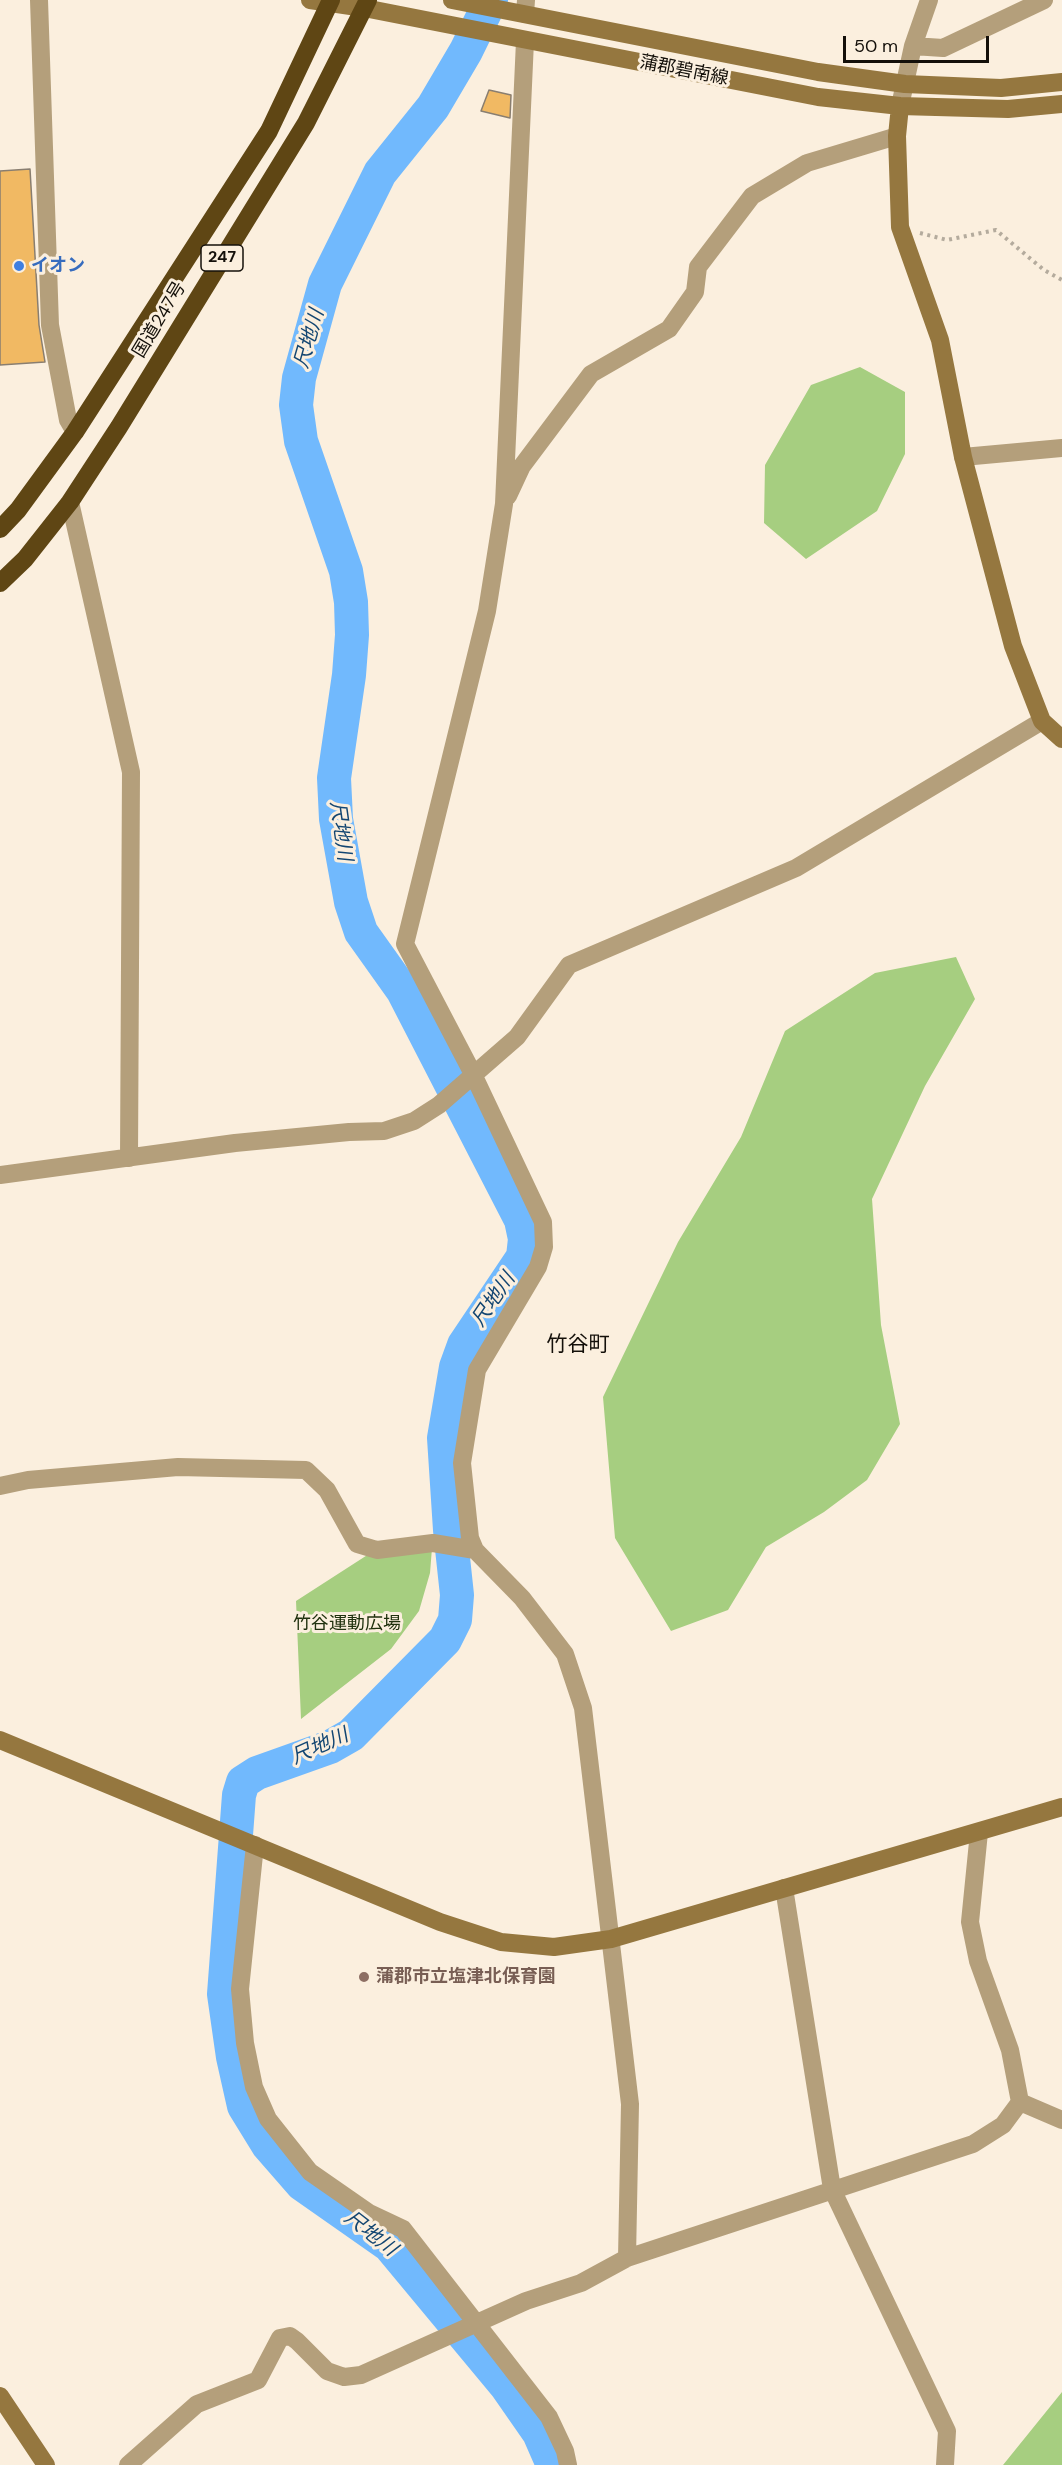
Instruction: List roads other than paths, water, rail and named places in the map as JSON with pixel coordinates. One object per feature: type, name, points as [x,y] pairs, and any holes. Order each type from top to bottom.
[{"type":"highway","name":"国道247号","points":[[0,529],[18,510],[75,432],[269,131],[330,2]]},
{"type":"highway","name":"国道247号","points":[[0,583],[25,559],[70,502],[119,427],[306,123],[366,4]]},
{"type":"street","points":[[39,0],[50,325],[68,420],[75,432]]},
{"type":"street","name":"蒲郡碧南線","points":[[310,0],[366,4],[487,34],[818,97],[900,106],[1008,110],[1062,104]]},
{"type":"street","name":"蒲郡碧南線","points":[[452,0],[500,9],[526,7],[818,72],[905,84],[1001,88],[1062,82]]},
{"type":"street","points":[[929,0],[914,46],[900,106],[897,136],[900,227],[940,340],[963,457],[1013,646],[1042,721],[1062,739]]},
{"type":"street","points":[[914,46],[943,48],[1044,0]]},
{"type":"street","points":[[471,1550],[462,1463],[477,1370],[538,1267],[544,1247],[543,1222],[405,944],[487,611],[504,504],[525,41]]},
{"type":"street","points":[[504,504],[522,466],[591,374],[669,329],[695,292],[698,267],[752,196],[807,163],[897,136]]},
{"type":"street","points":[[963,457],[1062,448]]},
{"type":"street","points":[[70,502],[131,772],[129,1158]]},
{"type":"street","points":[[0,1175],[246,1142],[384,1131],[414,1121],[448,1097],[517,1037],[569,965],[796,868],[1042,721]]},
{"type":"street","points":[[0,1486],[28,1480],[178,1467],[306,1470],[327,1490],[357,1544],[377,1550],[433,1543],[471,1550],[522,1598],[565,1654],[583,1708],[630,2104],[627,2258]]},
{"type":"street","points":[[0,1740],[440,1922],[501,1942],[554,1947],[611,1939],[1062,1807]]},
{"type":"street","points":[[128,2465],[197,2404],[258,2380],[280,2338],[290,2336],[327,2372],[344,2377],[361,2375],[526,2301],[581,2283],[627,2258],[973,2144],[1003,2124],[1020,2102],[1010,2050],[978,1961],[970,1922],[979,1832]]},
{"type":"street","points":[[252,1844],[240,1989],[245,2043],[254,2087],[268,2119],[310,2172],[369,2212],[402,2229],[473,2324],[549,2417],[565,2451],[568,2465]]},
{"type":"street","points":[[784,1888],[832,2189],[947,2431],[945,2465]]},
{"type":"street","points":[[1020,2102],[1062,2120]]},
{"type":"street","points":[[0,2396],[46,2465]]},
{"type":"waterway","name":"尺地川","points":[[491,0],[466,51],[433,107],[380,173],[325,284],[299,378],[296,405],[301,441],[346,571],[351,602],[352,635],[349,675],[334,778],[336,819],[351,902],[361,932],[403,991],[521,1220],[525,1239],[523,1257],[464,1345],[456,1367],[444,1438],[457,1595],[455,1620],[445,1640],[351,1735],[330,1747],[257,1773],[243,1782],[239,1795],[224,1994],[233,2057],[244,2106],[268,2145],[302,2184],[389,2245],[507,2387],[539,2433],[553,2465]]},
{"type":"place","name":"イオン","points":[[19,266]]},
{"type":"place","name":"蒲郡市立塩津北保育園","points":[[364,1977]]},
{"type":"district","name":"竹谷町","points":[[578,1345]]},
{"type":"park label","name":"竹谷運動広場","points":[[347,1624]]}]
